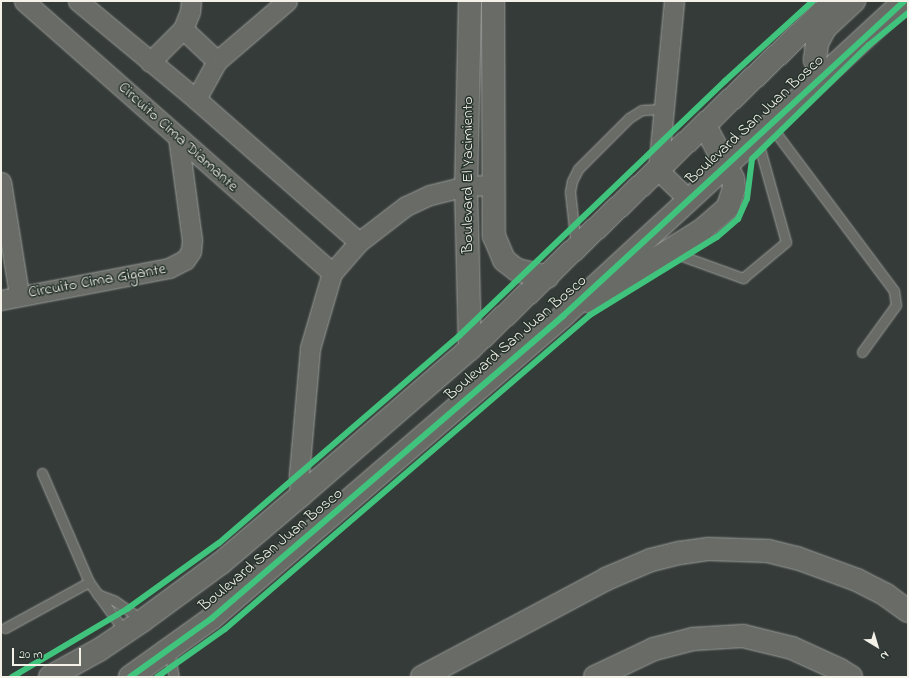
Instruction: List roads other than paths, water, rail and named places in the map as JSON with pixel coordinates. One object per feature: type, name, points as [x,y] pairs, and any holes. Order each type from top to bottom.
[{"type":"main road","name":"Boulevard El Yacimiento","points":[[470,1],[466,186],[470,349]]},
{"type":"main road","name":"Boulevard El Yacimiento","points":[[493,1],[492,185],[494,236],[497,249],[504,260],[517,270],[547,278]]},
{"type":"main road","name":"Boulevard San Juan Bosco","points":[[50,677],[99,650],[134,626],[221,563],[300,496],[470,349],[547,278],[834,1]]},
{"type":"main road","points":[[822,75],[815,60],[817,43],[825,28],[854,1]]},
{"type":"main road","name":"Boulevard San Juan Bosco","points":[[130,677],[212,618],[563,316],[726,163],[904,1]]},
{"type":"main road","points":[[563,316],[702,230],[728,207],[734,188],[726,163],[706,126]]},
{"type":"main road","points":[[422,677],[606,579],[651,560],[680,553],[709,549],[768,551],[828,568],[857,580],[886,595],[908,611]]},
{"type":"main road","points":[[595,677],[654,649],[693,639],[735,636],[792,648],[851,677]]},
{"type":"street","name":"Circuito Cima Diamante","points":[[24,1],[332,273]]},
{"type":"street","points":[[78,1],[196,100],[359,242]]},
{"type":"street","points":[[150,62],[183,29],[190,12],[191,1]]},
{"type":"street","points":[[196,100],[218,61],[287,1]]},
{"type":"street","points":[[674,1],[662,109],[658,170],[688,199]]},
{"type":"street","points":[[183,29],[218,61]]},
{"type":"street","name":"Circuito Cima Gigante","points":[[1,300],[19,295],[169,268],[185,260],[191,251],[192,240],[178,137]]},
{"type":"street","points":[[1,182],[19,295]]},
{"type":"street","points":[[300,496],[299,474],[310,348],[332,273],[359,242],[406,206],[430,195],[466,186],[492,185]]},
{"type":"lane","points":[[576,249],[570,192],[572,181],[578,170],[629,118],[642,110],[662,109]]},
{"type":"lane","points":[[668,251],[743,278],[786,242],[763,129]]},
{"type":"lane","points":[[763,129],[894,291],[896,305],[862,352]]},
{"type":"lane","points":[[42,473],[89,582],[97,594],[134,626]]},
{"type":"lane","points":[[5,628],[89,582]]},
{"type":"lane","points":[[97,594],[115,601],[134,626]]},
{"type":"lane","points":[[169,650],[174,677]]}]
